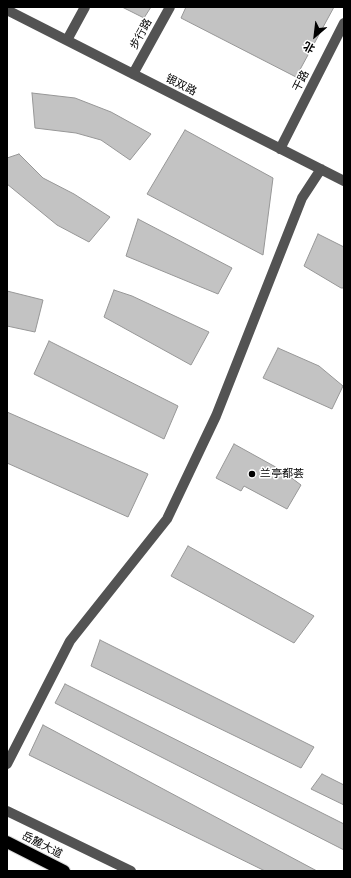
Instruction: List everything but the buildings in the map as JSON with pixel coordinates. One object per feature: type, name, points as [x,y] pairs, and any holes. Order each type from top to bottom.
[{"type":"highway","name":"岳麓大道","points":[[7,842],[64,871]]},
{"type":"street","points":[[67,40],[85,7]]},
{"type":"street","name":"步行路","points":[[133,74],[170,7]]},
{"type":"street","name":"银双路","points":[[7,10],[344,181]]},
{"type":"street","name":"干路","points":[[280,149],[344,23]]},
{"type":"street","points":[[7,764],[70,640],[167,519],[216,416],[302,198],[321,169]]},
{"type":"street","points":[[7,811],[131,871]]},
{"type":"place","name":"兰亭都荟","points":[[252,474]]}]
